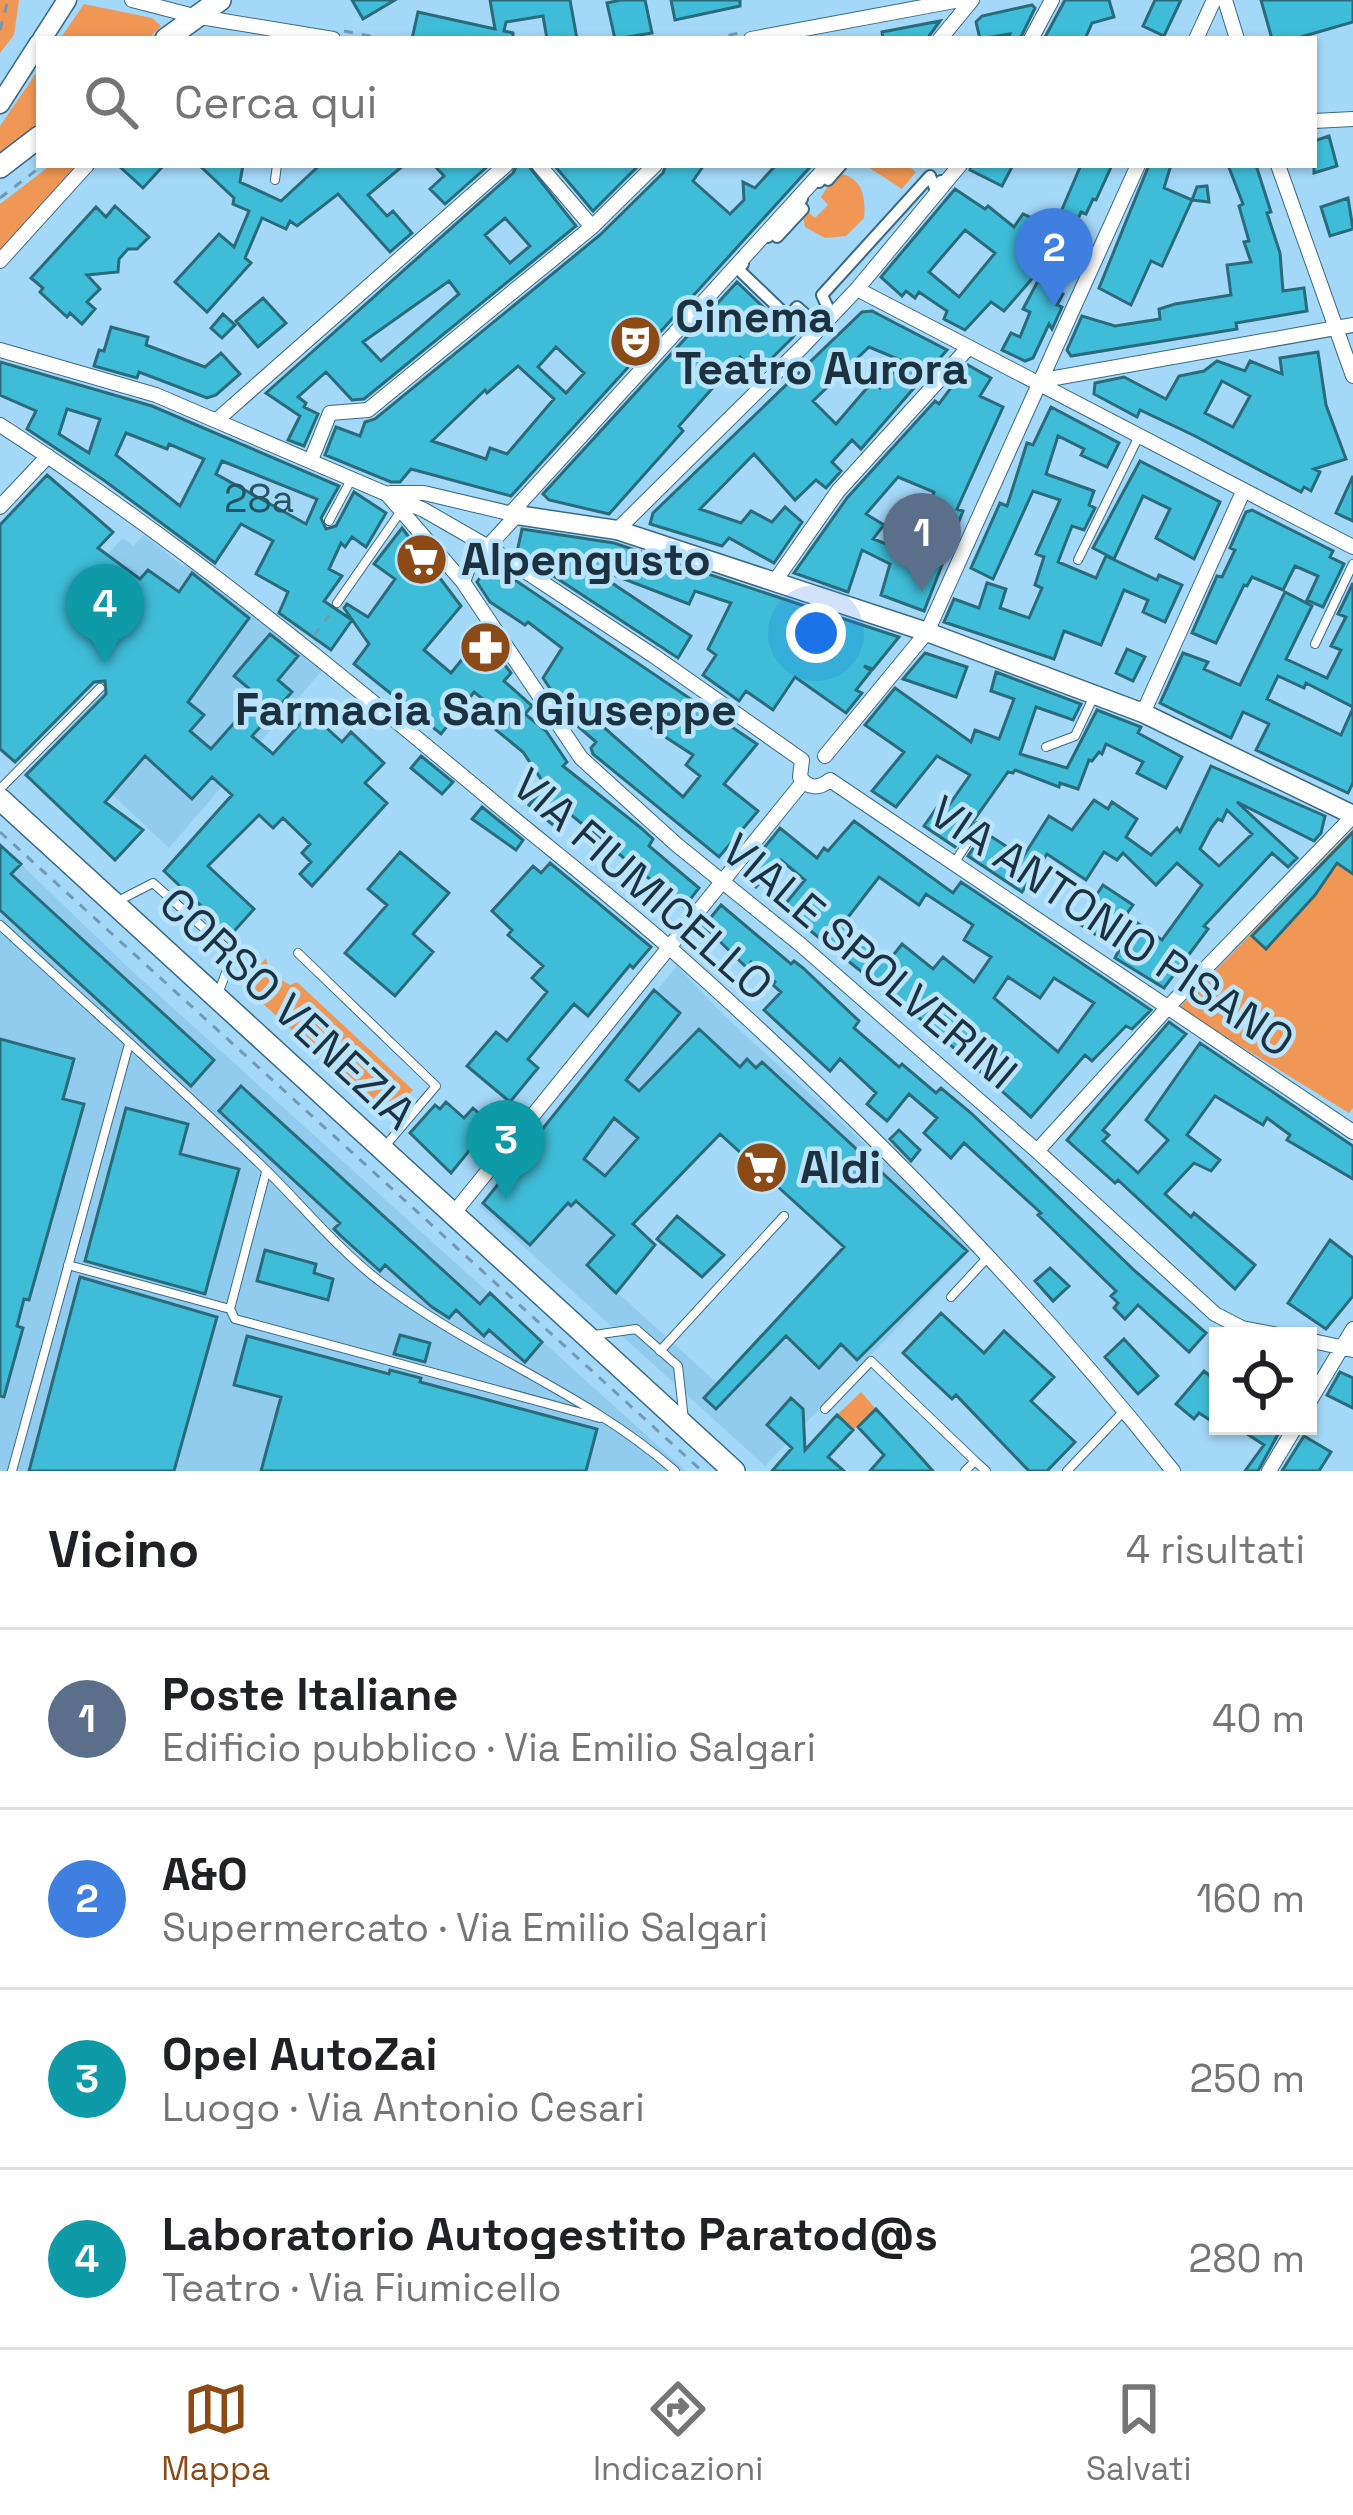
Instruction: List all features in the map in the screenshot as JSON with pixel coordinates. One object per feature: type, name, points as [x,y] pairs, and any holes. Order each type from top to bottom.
[{"type":"main road","points":[[192,28],[220,0]]},
{"type":"main road","points":[[0,167],[36,139]]},
{"type":"main road","name":"CORSO VENEZIA","points":[[0,799],[734,1471]]},
{"type":"street","points":[[43,36],[67,0]]},
{"type":"street","points":[[133,0],[192,28],[294,35]]},
{"type":"street","points":[[767,36],[960,0]]},
{"type":"street","points":[[943,36],[973,0]]},
{"type":"street","points":[[1033,36],[1052,0]]},
{"type":"street","points":[[1197,36],[1214,0]]},
{"type":"street","points":[[1225,0],[1236,36]]},
{"type":"street","points":[[0,104],[36,47]]},
{"type":"street","points":[[1317,121],[1353,119]]},
{"type":"street","points":[[0,261],[84,168]]},
{"type":"street","points":[[218,419],[503,168]]},
{"type":"street","points":[[542,168],[592,227]]},
{"type":"street","points":[[311,460],[330,413],[368,410],[592,227],[652,168]]},
{"type":"street","points":[[463,582],[468,568],[490,548],[514,514],[825,168]]},
{"type":"street","points":[[838,168],[798,204],[803,209],[777,238],[772,232],[738,269],[788,316],[797,307],[814,322],[828,308],[822,295],[930,176],[935,188],[954,168]]},
{"type":"street","points":[[617,530],[857,289],[955,168]]},
{"type":"street","points":[[825,756],[927,632],[1137,168]]},
{"type":"street","points":[[1279,168],[1345,327],[1353,376]]},
{"type":"street","points":[[857,289],[1353,547]]},
{"type":"street","points":[[1038,381],[1345,327]]},
{"type":"street","points":[[775,581],[838,491],[969,347]]},
{"type":"street","points":[[0,350],[156,395],[353,476],[490,548],[802,760]]},
{"type":"street","name":"VIA FIUMICELLO","points":[[0,425],[310,643],[671,949],[928,1192],[1125,1410],[1173,1471]]},
{"type":"street","points":[[0,507],[48,456]]},
{"type":"street","points":[[1143,713],[1243,492]]},
{"type":"street","points":[[386,493],[424,493],[514,514],[617,530],[775,581],[1095,693],[1353,815],[1037,1151]]},
{"type":"street","name":"VIALE SPOLVERINI","points":[[386,493],[463,582],[581,758],[1037,1151],[1215,1314],[1240,1327]]},
{"type":"street","points":[[812,753],[825,756],[832,767],[830,780],[817,788],[803,782],[798,771],[802,760],[812,753]]},
{"type":"street","name":"VIA ANTONIO PISANO","points":[[830,780],[1353,1132]]},
{"type":"street","points":[[453,1214],[803,782]]},
{"type":"street","points":[[1317,1391],[1347,1348],[1353,1329]]},
{"type":"street","points":[[1317,1342],[1347,1348]]},
{"type":"street","points":[[1269,1471],[1291,1435]]},
{"type":"lane","points":[[275,180],[277,168]]},
{"type":"lane","points":[[1078,560],[1138,438]]},
{"type":"lane","points":[[329,521],[353,476]]},
{"type":"lane","points":[[337,603],[402,510]]},
{"type":"lane","points":[[1315,644],[1353,563]]},
{"type":"lane","points":[[0,789],[100,688]]},
{"type":"lane","points":[[1046,747],[1075,736],[1095,693]]},
{"type":"lane","points":[[954,863],[979,826]]},
{"type":"lane","points":[[117,902],[153,883],[233,954],[217,995]]},
{"type":"lane","points":[[0,925],[267,1171],[314,1223],[376,1279],[427,1317],[612,1422],[675,1471]]},
{"type":"lane","points":[[298,953],[436,1086],[381,1150]]},
{"type":"lane","points":[[12,1471],[129,1044]]},
{"type":"lane","points":[[267,1171],[230,1309],[235,1319],[612,1422]]},
{"type":"lane","points":[[660,1351],[784,1216]]},
{"type":"lane","points":[[951,1297],[988,1257]]},
{"type":"lane","points":[[68,1265],[230,1309]]},
{"type":"lane","points":[[586,1336],[636,1329],[677,1366],[685,1427]]},
{"type":"lane","points":[[825,1409],[872,1361],[986,1471]]},
{"type":"lane","points":[[1067,1471],[1125,1410]]},
{"type":"lane","points":[[965,1471],[975,1461]]},
{"type":"path","points":[[0,30],[8,0]]},
{"type":"path","points":[[0,198],[39,168]]},
{"type":"path","points":[[310,643],[337,603]]},
{"type":"path","points":[[0,832],[702,1471]]},
{"type":"shaded area","points":[[0,0],[19,0],[14,35],[0,53]]},
{"type":"shaded area","points":[[84,4],[152,18],[161,26],[151,36],[62,36]]},
{"type":"shaded area","points":[[36,73],[36,125],[0,152],[0,126]]},
{"type":"shaded area","points":[[47,168],[74,168],[0,250],[0,204]]},
{"type":"shaded area","points":[[870,168],[911,168],[916,172],[902,189]]},
{"type":"shaded area","points":[[842,174],[855,180],[862,191],[864,218],[846,236],[825,238],[805,227],[803,216],[807,211],[815,218],[828,205],[821,197],[833,178]]},
{"type":"shaded area","points":[[144,535],[184,567],[189,559],[324,668],[169,848],[55,741],[96,684],[46,619],[123,538],[133,546]]},
{"type":"shaded area","points":[[1353,829],[1353,1108],[1349,1113],[1179,1008]]},
{"type":"shaded area","points":[[0,844],[131,970],[686,1471],[0,1471]]},
{"type":"shaded area","points":[[266,958],[269,972],[290,985],[297,982],[413,1090],[389,1117],[243,986]]},
{"type":"shaded area","points":[[677,966],[733,1024],[912,1187],[971,1250],[765,1466],[479,1206]],"holes":[[[721,1136],[843,1247],[717,1383],[618,1293],[650,1254],[635,1240],[634,1225]]]},
{"type":"shaded area","points":[[861,1392],[876,1409],[853,1430],[837,1415]]},
{"type":"building","points":[[352,0],[395,0],[363,19]]},
{"type":"building","points":[[490,0],[570,0],[576,36],[546,36],[543,16],[506,22],[504,31],[513,36],[413,36],[418,12],[495,29]]},
{"type":"building","points":[[645,0],[652,33],[614,36],[607,3]]},
{"type":"building","points":[[671,0],[740,0],[740,6],[675,20]]},
{"type":"building","points":[[1065,0],[1109,0],[1114,17],[1092,23],[1086,36],[1046,36]]},
{"type":"building","points":[[1155,0],[1181,0],[1164,36],[1143,26]]},
{"type":"building","points":[[1261,0],[1353,0],[1353,22],[1304,36],[1271,36]]},
{"type":"building","points":[[1035,8],[1021,36],[979,36],[976,22],[982,16]]},
{"type":"building","points":[[940,21],[929,36],[883,36],[882,32]]},
{"type":"building","points":[[1329,136],[1337,166],[1314,173],[1317,168],[1317,140]]},
{"type":"building","points":[[121,168],[161,168],[143,188]]},
{"type":"building","points":[[202,168],[242,168],[240,182],[281,201],[317,168],[400,168],[368,195],[387,216],[393,211],[412,233],[390,252],[338,194],[297,226],[290,221],[286,229],[262,218],[245,258],[251,263],[207,312],[175,282],[219,234],[234,247],[249,211],[233,204],[234,198]]},
{"type":"building","points":[[437,168],[486,168],[445,204],[430,189],[444,176]]},
{"type":"building","points":[[516,168],[530,168],[576,226],[364,399],[352,400],[326,372],[298,397],[306,403],[304,407],[318,414],[304,446],[288,440],[300,416],[266,393]],"holes":[[[505,218],[530,246],[510,263],[485,235]],[[449,281],[459,294],[381,361],[363,342]]]},
{"type":"building","points":[[557,168],[636,168],[593,211]]},
{"type":"building","points":[[665,168],[702,168],[693,181],[730,214],[744,200],[743,182],[755,188],[773,168],[809,168],[511,496],[411,469],[400,482],[391,482],[325,455],[336,427],[360,436],[365,422],[375,419],[600,235]],"holes":[[[556,347],[584,373],[566,393],[538,367]],[[518,366],[554,399],[507,454],[490,448],[486,459],[432,441],[485,390],[487,393]]]},
{"type":"building","points":[[970,168],[1011,168],[1002,186]]},
{"type":"building","points":[[1080,168],[1111,168],[1071,236],[1086,243],[1071,276],[1041,262],[1004,311],[991,302],[965,330],[944,319],[947,311],[919,292],[915,298],[906,291],[902,296],[881,277],[955,189],[1014,227],[1023,214],[1054,228]],"holes":[[[965,230],[995,253],[959,297],[929,272]]]},
{"type":"building","points":[[1148,168],[1170,168],[1164,188],[1192,200],[1162,266],[1151,261],[1131,305],[1099,288]]},
{"type":"building","points":[[1229,168],[1257,168],[1280,253],[1283,291],[1304,288],[1307,311],[1236,323],[1237,329],[1071,356],[1067,350],[1082,316],[1115,326],[1160,319],[1159,309],[1175,304],[1231,295],[1227,265],[1251,262],[1239,206],[1243,204]]},
{"type":"building","points":[[1207,186],[1209,202],[1192,200],[1197,187]]},
{"type":"building","points":[[1348,198],[1353,229],[1330,236],[1321,207]]},
{"type":"building","points":[[115,206],[149,237],[119,259],[118,272],[87,275],[100,289],[87,302],[95,309],[82,324],[70,313],[67,317],[31,278],[96,207],[106,217]]},
{"type":"building","points":[[1039,279],[1063,294],[1057,305],[1062,307],[1033,358],[1025,361],[1002,350],[1011,333],[1020,337],[1030,312],[1023,309]]},
{"type":"building","points":[[737,282],[781,324],[798,329],[793,337],[757,373],[740,357],[679,426],[683,431],[609,514],[549,500],[543,494]]},
{"type":"building","points":[[263,298],[286,323],[258,347],[236,321]]},
{"type":"building","points":[[872,311],[947,350],[861,449],[852,440],[832,462],[841,471],[826,488],[816,480],[795,500],[754,454],[700,509],[741,523],[751,511],[772,522],[785,507],[802,522],[774,563],[729,538],[722,546],[650,524],[653,513],[862,312]],"holes":[[[869,347],[903,361],[880,388],[873,381],[836,424],[813,401]]]},
{"type":"building","points":[[223,314],[235,325],[222,338],[211,328]]},
{"type":"building","points":[[111,327],[148,337],[146,345],[205,367],[221,353],[240,374],[207,398],[139,372],[137,378],[94,366]]},
{"type":"building","points":[[1318,352],[1326,405],[1346,459],[1314,469],[1320,472],[1311,491],[1304,487],[1301,492],[1193,435],[1140,410],[1137,417],[1094,394],[1095,383],[1124,377],[1166,399],[1179,376],[1204,371],[1217,361],[1245,371],[1250,361],[1282,374],[1280,358]],"holes":[[[1222,381],[1250,396],[1233,427],[1205,413]]]},
{"type":"building","points":[[0,362],[152,406],[339,486],[321,518],[326,529],[336,526],[354,492],[386,513],[366,547],[352,537],[345,547],[341,543],[329,569],[342,576],[324,601],[352,620],[331,650],[279,613],[288,592],[256,574],[273,541],[241,524],[215,563],[27,429],[36,411],[0,395]],"holes":[[[67,409],[100,419],[89,453],[59,434]],[[126,433],[204,459],[180,506],[116,455]],[[222,461],[317,499],[306,524],[216,474]]]},
{"type":"building","points":[[968,365],[991,378],[980,396],[1003,407],[957,509],[963,511],[924,611],[881,595],[890,564],[862,550],[848,592],[794,573],[847,498],[935,401],[939,404]],"holes":[[[898,477],[934,492],[914,554],[873,539],[884,525],[866,514]]]},
{"type":"building","points":[[1051,407],[1119,443],[1107,467],[1081,455],[1084,449],[1058,436],[1046,474],[1094,491],[1089,505],[1095,508],[1084,530],[1072,526],[1058,562],[1096,578],[1106,556],[1157,580],[1159,575],[1182,585],[1165,622],[1143,612],[1148,600],[1124,590],[1101,645],[1064,631],[1054,659],[944,622],[954,599],[979,608],[987,583],[1006,589],[1000,608],[1029,618],[1042,588],[1035,585],[1044,557],[1036,554],[1060,500],[1033,491],[993,579],[971,568],[1000,503],[1007,506],[1027,443],[1033,445]]},
{"type":"building","points":[[1140,461],[1220,502],[1194,559],[1156,538],[1170,509],[1143,496],[1114,559],[1093,548]]},
{"type":"building","points":[[47,475],[113,532],[98,548],[140,579],[148,570],[179,592],[192,573],[249,618],[188,702],[204,715],[190,731],[211,749],[258,696],[234,676],[270,634],[298,656],[278,680],[292,692],[252,736],[273,754],[310,713],[342,742],[351,732],[384,763],[365,783],[387,803],[312,886],[300,874],[311,862],[302,853],[310,844],[283,818],[273,828],[259,815],[208,866],[254,909],[228,938],[197,911],[201,906],[164,871],[232,795],[212,777],[192,799],[145,756],[105,802],[143,830],[115,860],[26,775],[106,694],[105,681],[94,682],[15,762],[0,749],[0,525]]},
{"type":"building","points":[[1353,476],[1353,521],[1336,513]]},
{"type":"building","points":[[1252,510],[1333,551],[1330,557],[1344,564],[1323,607],[1307,600],[1318,576],[1295,566],[1283,590],[1252,577],[1216,643],[1192,633],[1217,576],[1222,577],[1235,550],[1230,548],[1246,512]]},
{"type":"building","points":[[402,528],[461,606],[424,650],[451,673],[482,635],[511,673],[504,681],[532,706],[525,714],[546,731],[567,762],[563,766],[641,828],[653,839],[649,846],[699,888],[684,907],[564,809],[552,824],[529,805],[545,785],[523,752],[496,730],[500,726],[495,722],[502,714],[474,692],[441,734],[354,664],[369,644],[344,608],[347,604],[368,617],[395,579],[374,564]]},
{"type":"building","points":[[522,529],[614,543],[899,637],[873,669],[864,666],[871,671],[846,713],[795,677],[773,710],[746,691],[739,701],[703,675],[716,655],[708,649],[731,603],[695,591],[689,604],[606,572],[603,577],[691,636],[678,658],[517,552]]},
{"type":"building","points":[[490,563],[757,744],[724,784],[758,811],[719,857],[593,754],[596,742],[573,722],[543,678],[562,648],[528,622],[525,625],[490,602],[477,582]],"holes":[[[616,705],[693,755],[686,765],[700,776],[683,797],[600,724]]]},
{"type":"building","points":[[1353,583],[1353,707],[1306,683],[1304,688],[1278,676],[1267,699],[1341,735],[1353,708],[1353,783],[1348,793],[1256,750],[1269,724],[1243,712],[1231,738],[1160,703],[1183,653],[1208,662],[1204,669],[1240,685],[1285,592],[1312,606],[1286,659],[1327,678],[1341,650],[1331,646],[1346,617],[1338,614]]},
{"type":"building","points":[[1127,649],[1145,657],[1133,681],[1116,673]]},
{"type":"building","points":[[925,653],[967,667],[956,697],[903,679]]},
{"type":"building","points":[[996,672],[1081,704],[1073,720],[1036,707],[1020,754],[1067,768],[1097,710],[1141,727],[1138,733],[1182,757],[1166,788],[1137,773],[1143,762],[1106,744],[1102,754],[1089,760],[1078,789],[1008,772],[955,847],[924,826],[940,803],[947,808],[970,775],[937,756],[896,807],[872,791],[904,752],[865,725],[895,688],[971,742],[975,730],[999,739],[1014,699],[991,691]]},
{"type":"building","points":[[421,756],[453,782],[442,794],[411,768]]},
{"type":"building","points":[[1211,766],[1325,816],[1314,841],[1237,802],[1297,858],[1288,867],[1272,853],[1204,926],[1208,929],[1164,988],[1115,958],[1119,950],[1078,923],[1103,885],[1133,905],[1126,915],[1162,940],[1202,885],[1177,863],[1156,885],[1123,853],[1117,860],[1104,852],[1086,880],[1047,854],[1022,892],[968,856],[984,832],[1023,857],[1049,816],[1072,830],[1094,800],[1108,809],[1112,802],[1137,819],[1126,837],[1151,855],[1177,828],[1180,832]],"holes":[[[1227,810],[1252,834],[1219,866],[1200,849]]]},
{"type":"building","points":[[482,807],[523,840],[516,850],[472,819]]},
{"type":"building","points":[[854,821],[953,893],[961,882],[1151,1010],[1132,1029],[1126,1026],[1092,1061],[1085,1055],[1031,1117],[928,1025],[782,908],[805,880],[781,860],[756,887],[742,875],[780,828],[817,858],[824,848],[828,851]],"holes":[[[879,877],[919,905],[926,894],[973,925],[964,940],[991,957],[974,982],[943,957],[933,969],[902,944],[888,962],[842,925]],[[1008,977],[1040,998],[1054,978],[1094,1003],[1058,1052],[994,998]]]},
{"type":"building","points":[[1353,832],[1353,874],[1337,863],[1266,949],[1252,936]]},
{"type":"building","points":[[0,845],[21,864],[11,874],[214,1060],[191,1086],[0,910]]},
{"type":"building","points":[[400,852],[449,893],[413,934],[433,952],[395,996],[345,953],[387,905],[368,889]]},
{"type":"building","points":[[550,863],[651,947],[588,1016],[574,1004],[528,1059],[538,1068],[510,1102],[467,1066],[496,1032],[507,1041],[547,992],[532,978],[543,966],[508,935],[512,930],[492,911],[533,866],[541,873]]},
{"type":"building","points":[[721,905],[791,964],[794,961],[803,968],[859,1021],[854,1028],[899,1067],[902,1064],[936,1093],[941,1088],[971,1113],[1206,1333],[1189,1352],[1138,1305],[1125,1319],[1114,1308],[1118,1303],[1111,1296],[1116,1291],[1038,1215],[1041,1213],[964,1143],[951,1158],[924,1133],[937,1118],[909,1094],[887,1121],[867,1104],[876,1093],[840,1059],[830,1071],[764,1010],[781,992],[775,982],[751,962],[747,968],[704,926]]},
{"type":"building","points":[[654,990],[680,1013],[626,1080],[639,1091],[699,1029],[740,1067],[747,1059],[756,1068],[762,1062],[967,1251],[857,1360],[841,1344],[819,1368],[786,1336],[716,1409],[704,1398],[844,1247],[720,1134],[633,1224],[655,1245],[616,1293],[587,1265],[614,1235],[576,1201],[571,1206],[568,1203],[530,1245],[483,1203]],"holes":[[[614,1118],[638,1138],[605,1176],[584,1159]]]},
{"type":"building","points":[[1169,1022],[1186,1034],[1103,1130],[1109,1135],[1103,1141],[1138,1173],[1168,1140],[1146,1120],[1200,1043],[1353,1146],[1353,1179],[1287,1140],[1290,1135],[1267,1118],[1263,1125],[1215,1096],[1187,1135],[1220,1160],[1211,1171],[1194,1163],[1165,1194],[1255,1265],[1235,1289],[1118,1180],[1115,1183],[1067,1140]]},
{"type":"building","points":[[0,1039],[74,1059],[63,1099],[84,1104],[29,1300],[24,1299],[17,1326],[23,1328],[4,1397],[0,1396]]},
{"type":"building","points":[[241,1086],[480,1304],[490,1293],[542,1342],[525,1362],[489,1330],[484,1336],[456,1310],[449,1318],[432,1307],[385,1265],[380,1271],[341,1236],[334,1229],[340,1223],[219,1111]]},
{"type":"building","points":[[446,1102],[464,1118],[473,1108],[491,1124],[451,1173],[410,1133],[435,1105],[440,1109]]},
{"type":"building","points":[[126,1108],[188,1124],[180,1154],[239,1169],[205,1294],[85,1261]]},
{"type":"building","points":[[899,1130],[920,1150],[911,1161],[890,1139]]},
{"type":"building","points":[[677,1216],[724,1255],[702,1277],[657,1239]]},
{"type":"building","points":[[1330,1240],[1353,1258],[1353,1296],[1326,1329],[1288,1303]]},
{"type":"building","points":[[265,1250],[316,1264],[314,1273],[333,1279],[328,1300],[257,1281]]},
{"type":"building","points":[[1050,1268],[1069,1286],[1053,1301],[1035,1281]]},
{"type":"building","points":[[80,1277],[217,1317],[174,1471],[29,1471]]},
{"type":"building","points":[[941,1313],[984,1353],[1004,1331],[1054,1377],[1031,1401],[1075,1442],[1047,1471],[1029,1471],[956,1395],[952,1399],[903,1353]]},
{"type":"building","points":[[400,1335],[430,1343],[425,1362],[394,1354]]},
{"type":"building","points":[[247,1336],[389,1374],[390,1370],[421,1378],[420,1382],[597,1429],[586,1471],[261,1471],[281,1397],[234,1385]]},
{"type":"building","points":[[1124,1339],[1158,1376],[1138,1394],[1105,1357]]},
{"type":"building","points":[[1204,1371],[1209,1375],[1209,1419],[1199,1413],[1194,1419],[1176,1404]]},
{"type":"building","points":[[1340,1372],[1353,1378],[1353,1408],[1327,1395]]},
{"type":"building","points":[[791,1398],[803,1409],[805,1450],[837,1415],[853,1430],[828,1457],[844,1471],[772,1471],[792,1448],[767,1425]]},
{"type":"building","points":[[876,1409],[933,1471],[870,1471],[884,1455],[858,1427]]},
{"type":"building","points":[[1249,1435],[1278,1435],[1258,1471],[1245,1471],[1264,1445]]},
{"type":"building","points":[[1304,1436],[1331,1452],[1319,1471],[1282,1471]]},
{"type":"place","name":"A&O","points":[[1054,307]]},
{"type":"place","name":"Cinema Teatro Aurora","points":[[636,342]]},
{"type":"place","name":"Alpengusto","points":[[422,559]]},
{"type":"place","name":"Poste Italiane","points":[[922,592]]},
{"type":"place","name":"Farmacia San Giuseppe","points":[[486,648]]},
{"type":"place","name":"Laboratorio Autogestito Paratod@s","points":[[105,663]]},
{"type":"place","name":"Aldi","points":[[761,1167]]},
{"type":"place","name":"Opel AutoZai","points":[[506,1199]]}]
